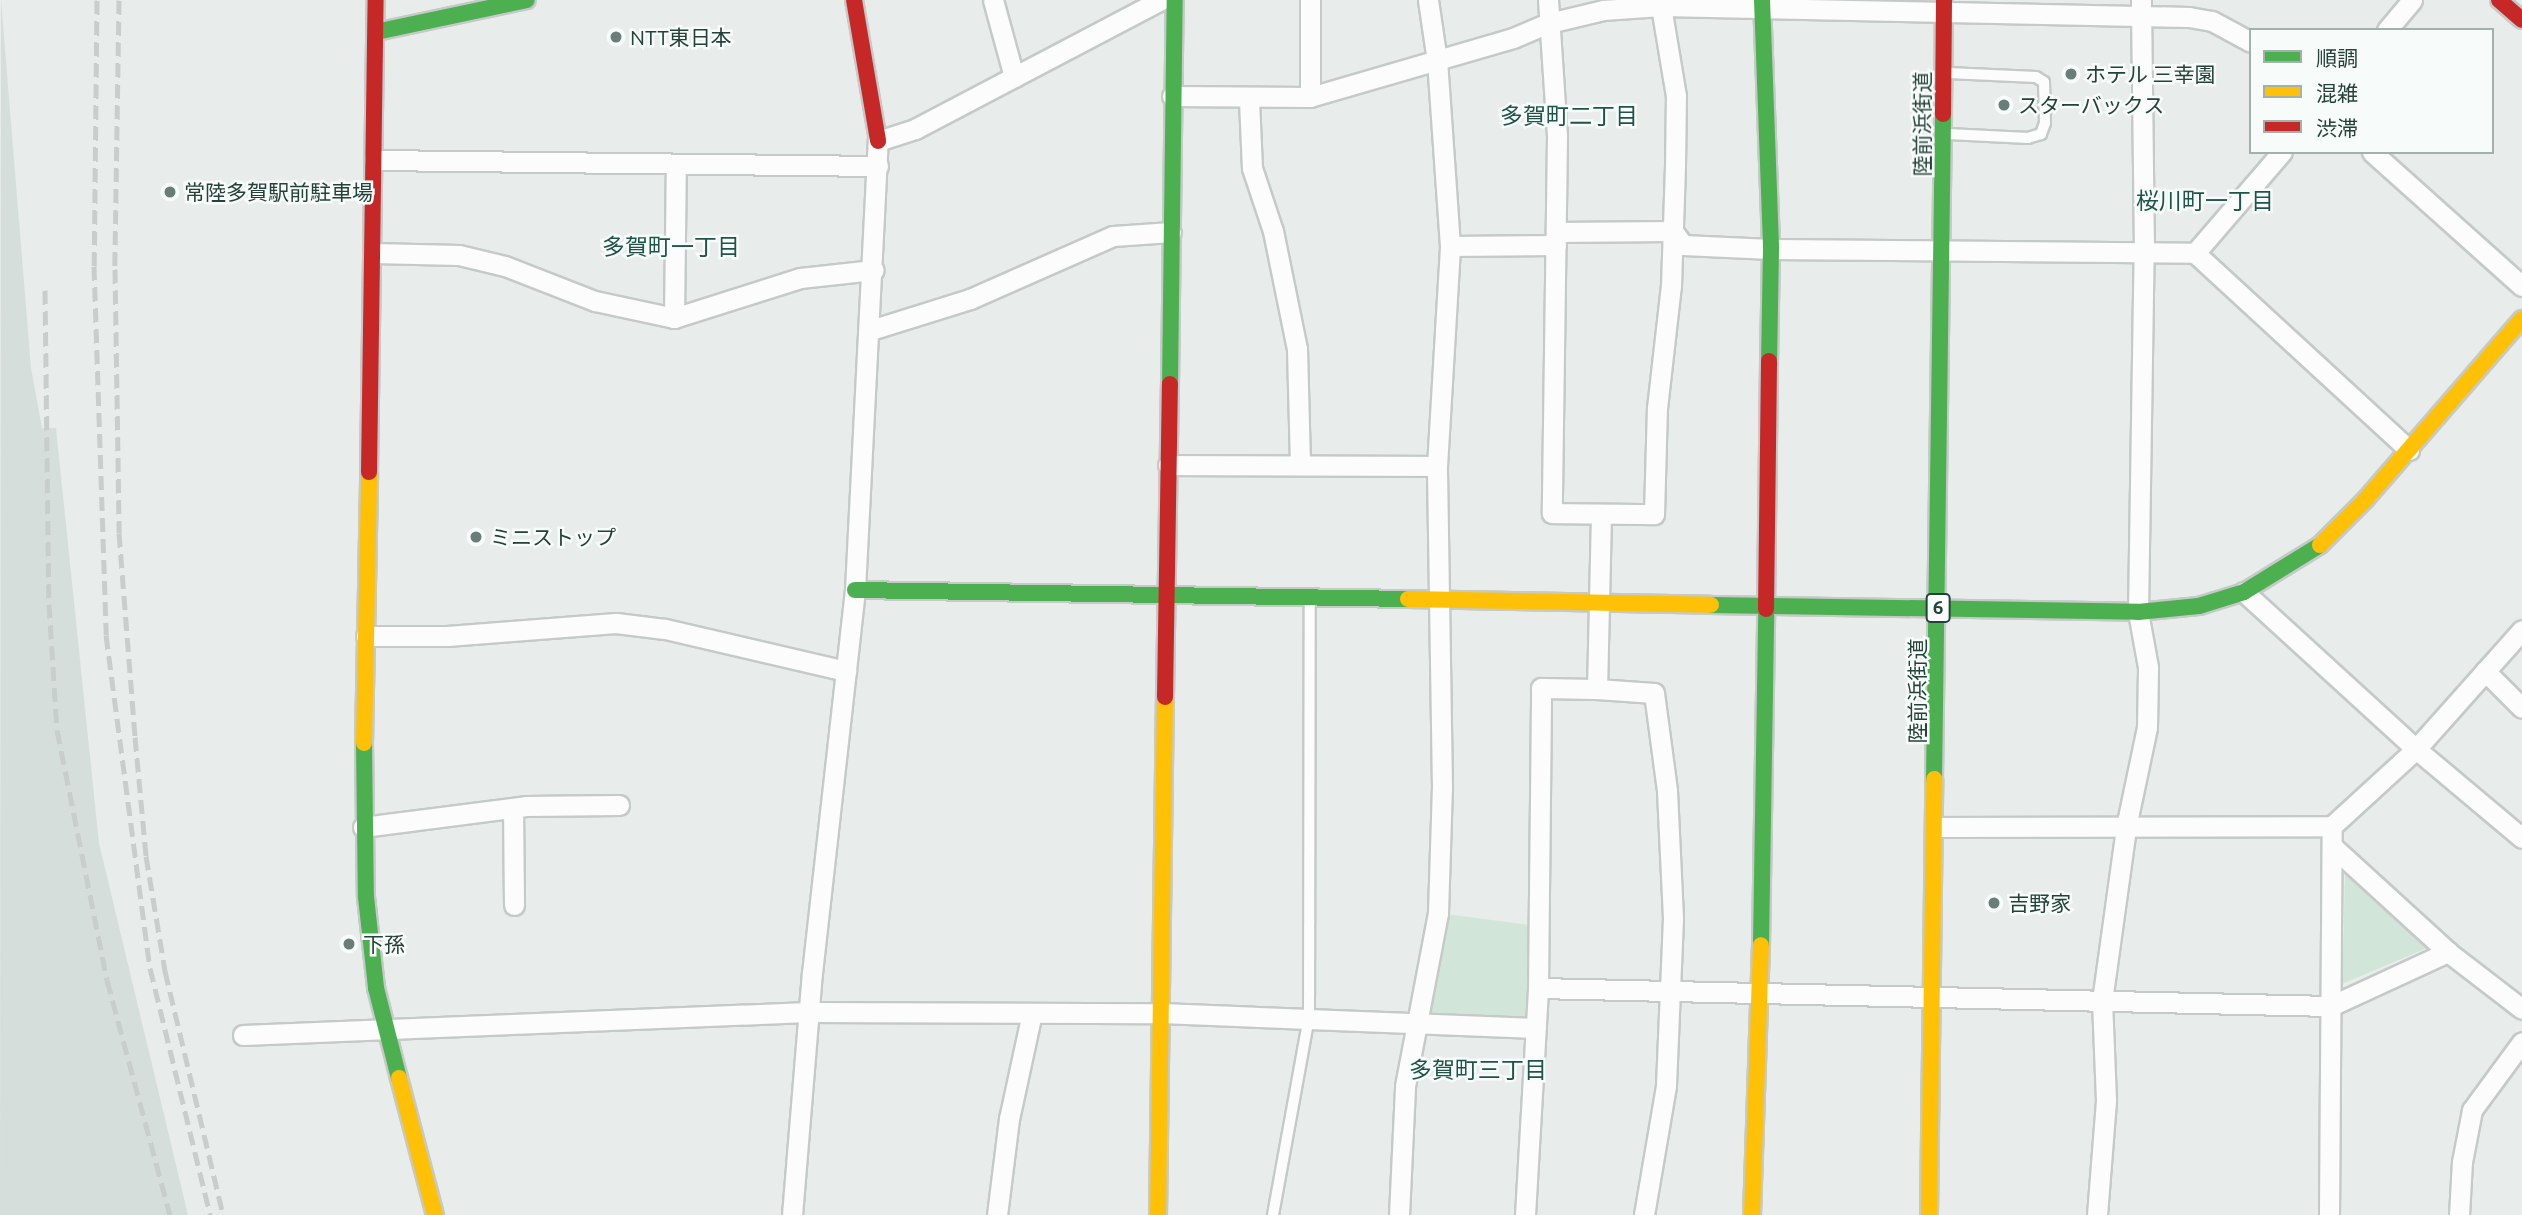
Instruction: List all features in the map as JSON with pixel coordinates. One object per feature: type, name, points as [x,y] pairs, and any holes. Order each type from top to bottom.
[{"type":"main road","points":[[376,0],[363,827],[370,942],[387,1028],[435,1215]]},
{"type":"main road","points":[[376,33],[527,0]]},
{"type":"main road","points":[[854,0],[878,141]]},
{"type":"main road","points":[[1158,1215],[1175,0]]},
{"type":"main road","points":[[2499,0],[2522,20]]},
{"type":"main road","points":[[1752,1215],[1760,995],[1763,607],[1771,249],[1761,6]]},
{"type":"main road","name":"陸前浜街道","points":[[1929,1215],[1937,827],[1944,7]]},
{"type":"main road","points":[[855,590],[2138,612],[2199,606],[2244,592],[2311,554],[2518,330]]},
{"type":"street","points":[[993,0],[1014,77]]},
{"type":"street","points":[[792,1215],[808,1012],[855,590],[874,270],[878,141],[915,128],[1161,0]]},
{"type":"street","points":[[1310,0],[1310,97]]},
{"type":"street","points":[[1399,1215],[1405,1086],[1420,1020],[1438,914],[1442,788],[1437,466],[1450,246],[1437,61],[1427,0]]},
{"type":"street","points":[[1548,0],[1556,137],[1552,513],[1654,514],[1657,408],[1673,231],[1676,96],[1661,3]]},
{"type":"street","points":[[2389,28],[2412,0]]},
{"type":"street","points":[[1172,96],[1249,100],[1310,97],[1437,61],[1549,23],[1603,10],[1661,3],[2141,8],[2212,21],[2249,41]]},
{"type":"street","points":[[2097,1215],[2106,1100],[2102,1000],[2126,827],[2147,727],[2148,667],[2138,612],[2144,250],[2141,8]]},
{"type":"street","points":[[1249,100],[1251,168],[1273,230],[1297,349],[1300,464]]},
{"type":"street","points":[[2195,253],[2280,154]]},
{"type":"street","points":[[2374,154],[2522,286]]},
{"type":"street","points":[[374,160],[878,166]]},
{"type":"street","points":[[674,318],[676,164]]},
{"type":"street","points":[[1450,246],[1673,231]]},
{"type":"street","points":[[1673,231],[1683,245],[1771,249],[1943,253],[2144,250],[2195,253],[2409,450]]},
{"type":"street","points":[[870,330],[970,299],[1113,236],[1171,232]]},
{"type":"street","points":[[373,253],[459,255],[505,266],[595,301],[674,318],[800,278],[874,270]]},
{"type":"street","points":[[1168,465],[1437,466]]},
{"type":"street","points":[[1597,689],[1601,513]]},
{"type":"street","points":[[2244,592],[2416,749],[2522,838]]},
{"type":"street","points":[[366,636],[447,636],[615,624],[665,629],[846,671]]},
{"type":"street","points":[[2329,1215],[2332,836],[2416,749],[2522,630]]},
{"type":"street","points":[[2485,671],[2522,708]]},
{"type":"street","points":[[1525,1215],[1538,988],[1541,688],[1654,693],[1667,792],[1671,893],[1666,1086],[1644,1215]]},
{"type":"street","points":[[363,827],[513,808],[619,805]]},
{"type":"street","points":[[513,808],[514,905]]},
{"type":"street","points":[[1937,827],[2126,827],[2332,836],[2448,952],[2522,1009]]},
{"type":"street","points":[[1538,988],[1667,995],[1932,997],[2331,1006],[2448,952]]},
{"type":"street","points":[[243,1035],[808,1012],[1161,1013],[1420,1020],[1536,1028]]},
{"type":"street","points":[[997,1215],[1009,1119],[1032,1013]]},
{"type":"street","points":[[2459,1215],[2462,1162],[2472,1110],[2522,1042]]},
{"type":"lane","points":[[1943,134],[2028,138],[2041,134],[2045,122],[2044,82],[2036,77],[1944,73]]},
{"type":"lane","points":[[1273,1215],[1309,1017],[1310,597]]},
{"type":"shaded area","points":[[1,0],[31,368],[42,428],[56,428],[99,843],[188,1215],[0,1215]]},
{"type":"green space","points":[[2345,874],[2427,948],[2342,984]]},
{"type":"green space","points":[[1438,913],[1538,926],[1536,1028],[1420,1020]]},
{"type":"railway","points":[[97,0],[94,266],[106,635],[150,968],[210,1215]]},
{"type":"railway","points":[[119,0],[115,269],[119,533],[135,737],[146,856],[165,971],[223,1215]]},
{"type":"railway","points":[[45,290],[49,604],[57,730],[107,980],[170,1215]]},
{"type":"traffic: fast","points":[[376,32],[527,0]]},
{"type":"traffic: fast","points":[[1170,384],[1175,0]]},
{"type":"traffic: fast","points":[[1762,0],[1771,249],[1769,361]]},
{"type":"traffic: fast","points":[[1934,779],[1943,114]]},
{"type":"traffic: fast","points":[[1711,605],[2138,612],[2199,606],[2244,592],[2320,545]]},
{"type":"traffic: fast","points":[[855,590],[1408,599]]},
{"type":"traffic: fast","points":[[1761,945],[1766,609]]},
{"type":"traffic: fast","points":[[364,743],[366,897],[376,988],[399,1078]]},
{"type":"traffic: slow","points":[[2320,545],[2366,499],[2522,319]]},
{"type":"traffic: slow","points":[[364,743],[369,472]]},
{"type":"traffic: slow","points":[[1408,599],[1711,605]]},
{"type":"traffic: slow","points":[[1158,1215],[1165,697]]},
{"type":"traffic: slow","points":[[1929,1215],[1934,779]]},
{"type":"traffic: slow","points":[[1752,1215],[1761,945]]},
{"type":"traffic: slow","points":[[399,1078],[435,1215]]},
{"type":"traffic: jam","points":[[369,472],[376,0]]},
{"type":"traffic: jam","points":[[854,0],[878,141]]},
{"type":"traffic: jam","points":[[1943,114],[1944,0]]},
{"type":"traffic: jam","points":[[2499,0],[2522,20]]},
{"type":"traffic: jam","points":[[1766,609],[1769,361]]},
{"type":"traffic: jam","points":[[1165,697],[1170,384]]},
{"type":"place","name":"NTT東日本","points":[[616,37]]},
{"type":"place","name":"ホテル 三幸園","points":[[2071,74]]},
{"type":"place","name":"スターバックス","points":[[2004,105]]},
{"type":"place","name":"常陸多賀駅前駐車場","points":[[170,192]]},
{"type":"place","name":"ミニストップ","points":[[476,537]]},
{"type":"place","name":"吉野家","points":[[1994,903]]},
{"type":"place","name":"下孫","points":[[349,944]]},
{"type":"district","name":"多賀町二丁目","points":[[1569,116]]},
{"type":"district","name":"桜川町一丁目","points":[[2205,201]]},
{"type":"district","name":"多賀町一丁目","points":[[671,247]]},
{"type":"district","name":"多賀町三丁目","points":[[1478,1070]]}]
